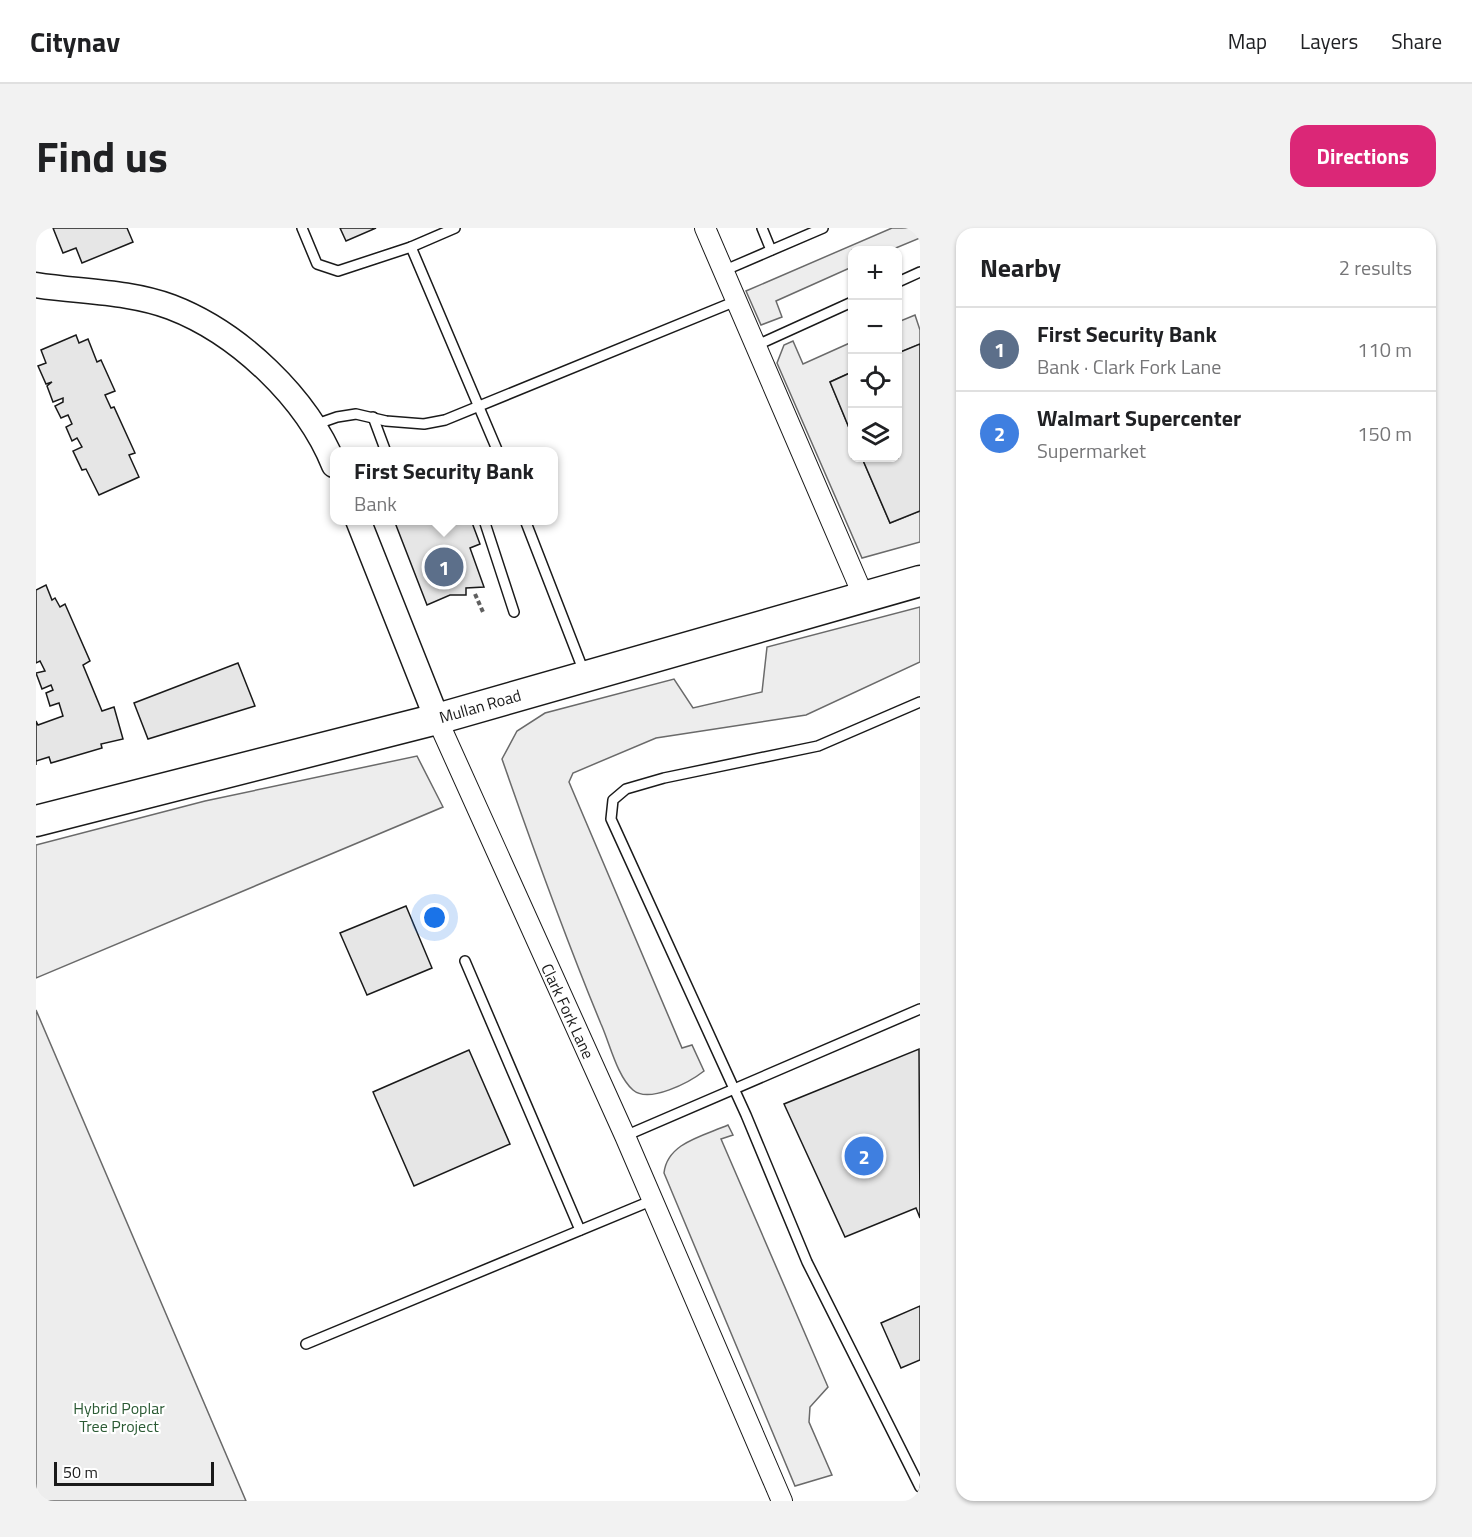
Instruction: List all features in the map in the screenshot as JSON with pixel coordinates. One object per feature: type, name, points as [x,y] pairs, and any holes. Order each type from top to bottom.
[{"type":"main road","name":"Mullan Road","points":[[36,821],[437,718],[920,580]]},
{"type":"street","points":[[705,228],[863,596]]},
{"type":"street","points":[[36,285],[119,294],[170,307],[202,323],[224,336],[273,374],[312,425],[330,455]]},
{"type":"street","name":"Clark Fork Lane","points":[[360,525],[437,718],[625,1136],[782,1501]]},
{"type":"lane","points":[[302,228],[317,264],[338,271],[411,247],[455,228]]},
{"type":"lane","points":[[762,228],[771,250]]},
{"type":"lane","points":[[723,271],[823,228]]},
{"type":"lane","points":[[411,247],[496,447]]},
{"type":"lane","points":[[902,280],[920,272]]},
{"type":"lane","points":[[312,425],[347,415],[374,417],[386,421],[424,423],[445,420],[735,301]]},
{"type":"lane","points":[[755,346],[848,304]]},
{"type":"lane","points":[[374,417],[384,447]]},
{"type":"lane","points":[[486,525],[514,612]]},
{"type":"lane","points":[[527,525],[586,676]]},
{"type":"lane","points":[[920,702],[818,746],[664,778],[626,789],[613,800],[611,819],[734,1089],[807,1262],[920,1487]]},
{"type":"lane","points":[[465,961],[580,1230]]},
{"type":"lane","points":[[625,1136],[920,1009]]},
{"type":"lane","points":[[306,1344],[652,1200]]},
{"type":"path","points":[[476,594],[483,612]]},
{"type":"green space","points":[[892,228],[920,228],[920,238],[901,246],[850,246]]},
{"type":"green space","points":[[848,247],[848,269],[776,301],[782,317],[761,325],[746,291]]},
{"type":"green space","points":[[915,315],[920,330],[920,344],[902,351],[902,320]]},
{"type":"green space","points":[[793,341],[803,364],[848,344],[848,374],[830,382],[848,425],[848,462],[864,462],[890,523],[920,511],[920,542],[862,558],[777,363],[784,345]]},
{"type":"green space","points":[[920,607],[920,662],[806,715],[656,738],[573,773],[569,782],[682,1048],[692,1045],[704,1071],[680,1086],[659,1093],[640,1094],[633,1090],[627,1084],[614,1059],[502,759],[517,731],[545,713],[674,679],[693,708],[762,692],[767,647]]},
{"type":"green space","points":[[417,756],[443,807],[36,978],[36,845],[205,801]]},
{"type":"green space","name":"Hybrid Poplar Tree Project","points":[[36,1010],[246,1501],[36,1501]]},
{"type":"green space","points":[[728,1125],[733,1135],[721,1139],[828,1387],[810,1407],[809,1422],[832,1475],[795,1486],[664,1173],[672,1154],[679,1148],[698,1137]]},
{"type":"building","points":[[53,228],[127,228],[133,242],[82,263],[76,248],[63,253]]},
{"type":"building","points":[[340,228],[376,228],[346,241]]},
{"type":"building","points":[[76,335],[79,343],[88,339],[97,362],[101,360],[115,391],[105,395],[111,408],[114,407],[135,453],[129,455],[139,477],[99,495],[86,469],[82,470],[73,451],[82,447],[77,438],[72,441],[66,427],[72,424],[68,415],[61,418],[55,406],[63,402],[63,398],[53,402],[47,386],[52,382],[46,384],[38,366],[46,363],[41,350]]},
{"type":"building","points":[[920,344],[920,511],[890,523],[864,462],[902,462],[902,351]]},
{"type":"building","points":[[848,374],[848,425],[830,382]]},
{"type":"building","points":[[396,525],[473,525],[480,544],[470,548],[484,587],[466,588],[466,595],[450,595],[427,605]]},
{"type":"building","points":[[46,585],[52,600],[55,598],[60,607],[65,604],[90,661],[83,665],[102,711],[114,707],[123,739],[101,744],[102,748],[51,763],[49,757],[36,761],[36,721],[38,725],[63,716],[59,703],[50,706],[46,693],[53,690],[51,685],[42,689],[36,673],[45,671],[40,661],[36,663],[36,590]]},
{"type":"building","points":[[238,663],[255,706],[148,739],[134,703]]},
{"type":"building","points":[[406,906],[432,968],[367,995],[340,933]]},
{"type":"building","points":[[919,1049],[920,1218],[916,1208],[845,1237],[784,1104]]},
{"type":"building","points":[[469,1050],[510,1144],[414,1186],[373,1092]]},
{"type":"building","points":[[920,1306],[920,1360],[901,1368],[881,1323]]},
{"type":"place","name":"First Security Bank","points":[[444,567]]},
{"type":"place","name":"Walmart Supercenter","points":[[864,1156]]}]
